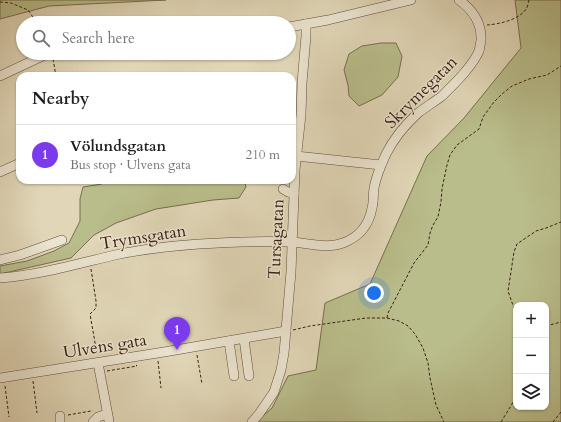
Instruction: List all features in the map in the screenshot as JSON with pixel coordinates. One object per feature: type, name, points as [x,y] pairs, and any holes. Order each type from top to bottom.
[{"type":"street","points":[[296,26],[363,12],[411,0]]},
{"type":"street","points":[[459,0],[473,13],[480,26]]},
{"type":"street","name":"Tursagatan","points":[[296,156],[296,115],[302,83],[306,24]]},
{"type":"street","name":"Skrymegatan","points":[[292,242],[327,245],[341,244],[353,239],[361,233],[368,222],[372,208],[374,188],[379,170],[387,152],[403,128],[441,96],[473,62],[480,50],[480,26]]},
{"type":"street","points":[[0,76],[39,60]]},
{"type":"street","points":[[296,156],[381,165]]},
{"type":"street","points":[[0,172],[16,166]]},
{"type":"street","points":[[281,184],[288,192],[294,193]]},
{"type":"street","name":"Tursagatan","points":[[252,422],[274,392],[281,370],[286,331],[294,184]]},
{"type":"street","points":[[0,260],[20,255],[62,240]]},
{"type":"street","name":"Trymsgatan","points":[[0,278],[36,273],[117,255],[165,248],[199,244],[292,242]]},
{"type":"street","name":"Ulvens gata","points":[[3,382],[98,363],[286,331]]},
{"type":"street","points":[[244,339],[249,376]]},
{"type":"street","points":[[229,341],[234,376]]},
{"type":"street","points":[[93,422],[98,417],[109,420],[98,363]]},
{"type":"path","points":[[480,26],[495,24],[518,17],[526,10],[529,0]]},
{"type":"path","points":[[0,2],[11,3],[28,10],[33,16]]},
{"type":"path","points":[[52,60],[55,72]]},
{"type":"path","points":[[387,318],[388,313],[414,263],[428,245],[430,233],[438,217],[442,189],[450,155],[457,145],[479,129],[483,117],[502,94],[512,86],[529,79],[547,75],[561,66]]},
{"type":"path","points":[[513,305],[508,291],[514,252],[517,244],[536,231],[561,222]]},
{"type":"path","points":[[90,261],[96,308],[90,314],[98,363]]},
{"type":"path","points":[[286,331],[366,318],[387,318],[399,321],[408,326],[415,334],[423,348],[428,363],[436,405],[444,422]]},
{"type":"path","points":[[549,325],[561,322]]},
{"type":"path","points":[[197,357],[202,384]]},
{"type":"path","points":[[107,371],[137,366],[136,362]]},
{"type":"path","points":[[158,364],[162,388]]},
{"type":"path","points":[[3,382],[9,417]]},
{"type":"path","points":[[33,382],[37,414]]},
{"type":"path","points":[[501,422],[513,402]]},
{"type":"path","points":[[60,419],[91,411]]},
{"type":"path","points":[[553,422],[561,412]]},
{"type":"green space","points":[[0,0],[166,0],[49,6],[0,19]]},
{"type":"green space","points":[[515,0],[561,0],[561,422],[256,422],[272,408],[288,376],[316,370],[325,303],[370,284],[427,156],[464,118],[521,48]]},
{"type":"green space","points":[[381,43],[396,43],[402,56],[398,77],[382,95],[359,106],[349,96],[344,70],[349,54],[362,46]]},
{"type":"green space","points":[[102,184],[245,184],[246,187],[239,198],[213,200],[156,209],[116,223],[94,235],[71,258],[0,274],[0,266],[27,261],[54,251],[69,243],[80,221],[80,199],[83,187]]},
{"type":"place","name":"Völundsgatan","points":[[177,350]]}]
